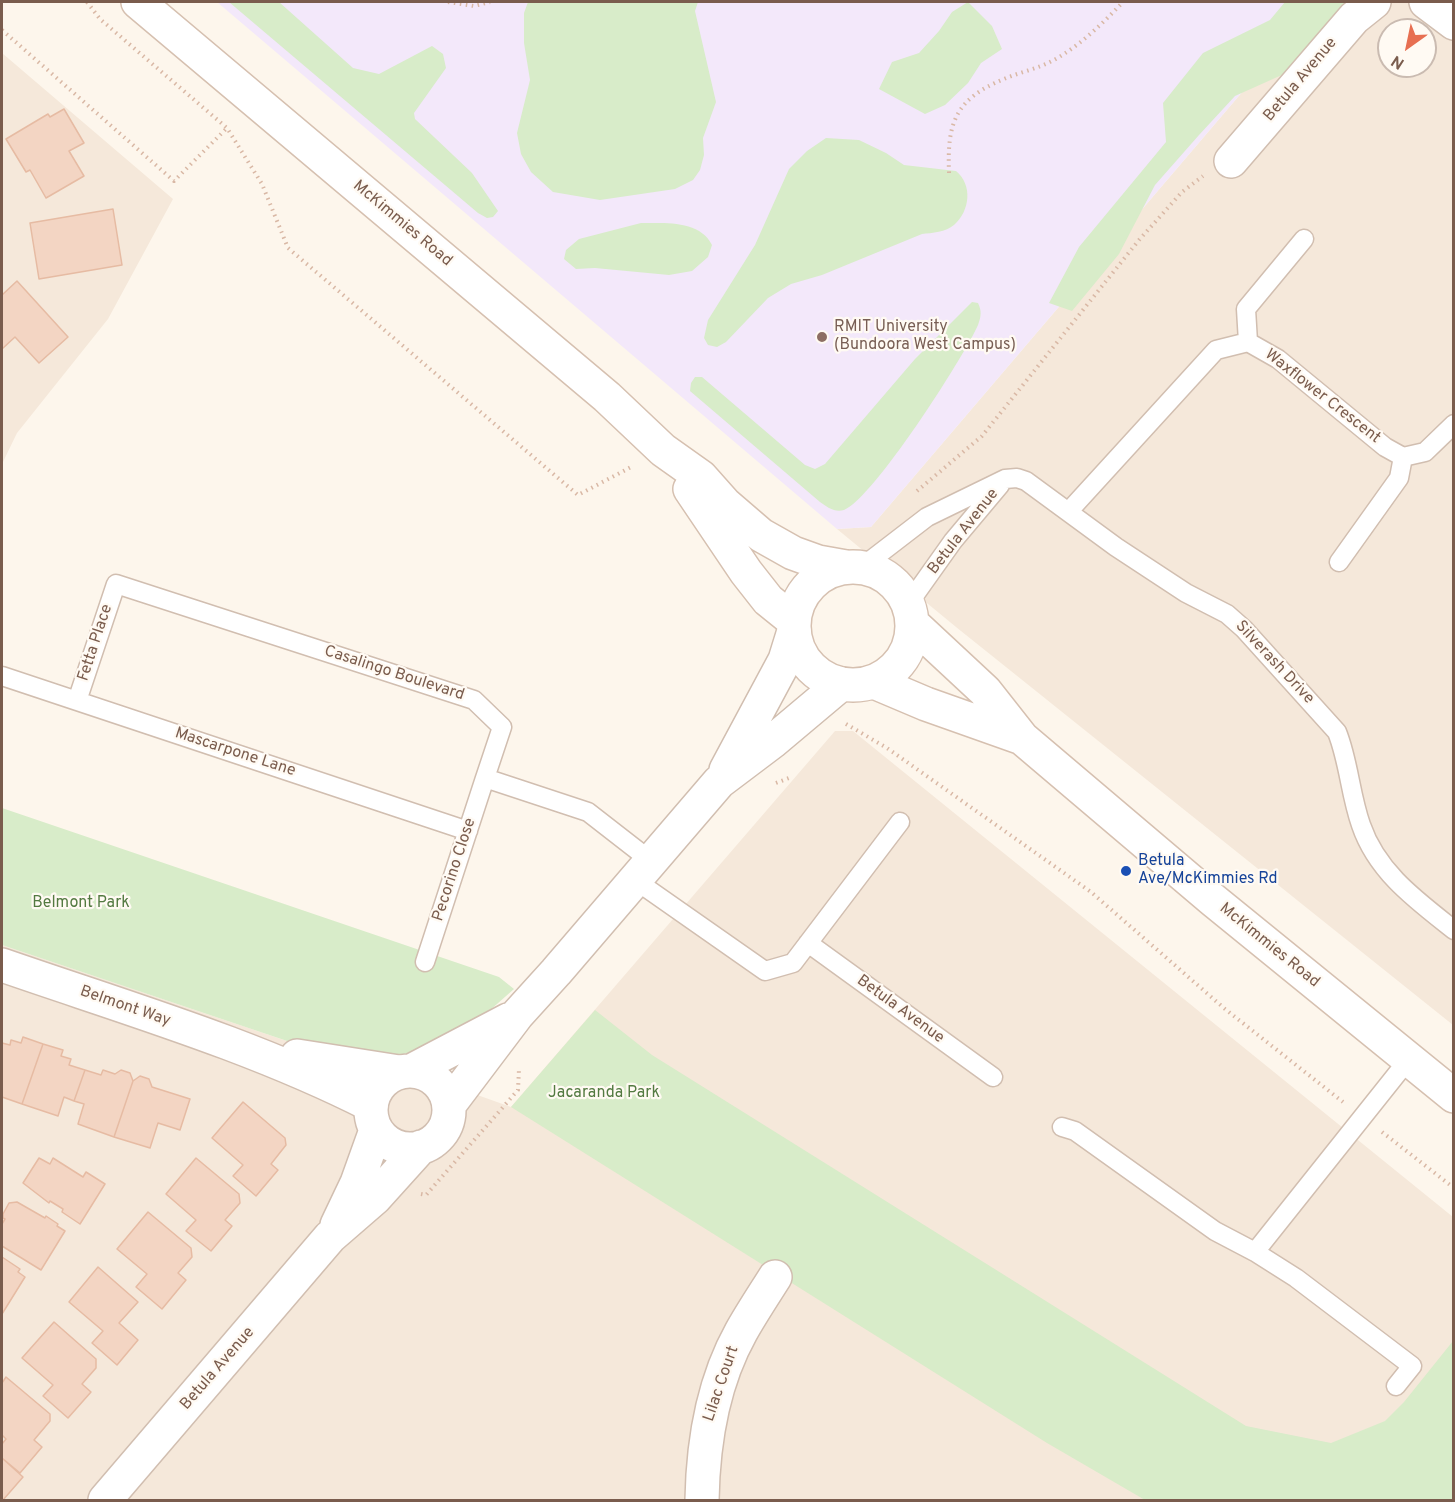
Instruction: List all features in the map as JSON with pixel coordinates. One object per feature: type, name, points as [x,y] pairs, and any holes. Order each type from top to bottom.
[{"type":"street","name":"McKimmies Road","points":[[138,2],[607,397],[663,450],[701,477],[725,504],[766,539],[818,562],[854,567]]},
{"type":"street","name":"Betula Avenue","points":[[1232,161],[1354,18],[1374,2]]},
{"type":"street","points":[[1426,2],[1454,23]]},
{"type":"street","name":"McKimmies Road","points":[[663,450],[746,572],[768,600],[794,626]]},
{"type":"street","points":[[854,567],[877,571],[890,579],[901,590],[911,614],[911,642],[903,660],[890,673],[874,682],[858,685],[841,684],[818,674],[809,665],[796,643],[794,626],[799,602],[809,586],[825,573],[854,567]]},
{"type":"street","name":"McKimmies Road","points":[[911,614],[985,691],[1022,738],[1213,900],[1454,1096]]},
{"type":"street","name":"Betula Avenue","points":[[719,783],[785,660],[794,626]]},
{"type":"street","name":"McKimmies Road","points":[[874,682],[926,704],[1022,738]]},
{"type":"street","name":"Betula Avenue","points":[[105,1500],[330,1237],[375,1198],[421,1147],[439,1135],[448,1116],[448,1105],[517,1015],[719,783],[841,684]]},
{"type":"street","name":"Belmont Way","points":[[2,965],[248,1049],[320,1079],[373,1118]]},
{"type":"street","name":"Betula Avenue","points":[[330,1237],[357,1183],[373,1118],[374,1094],[380,1084],[389,1077],[517,1015]]},
{"type":"street","name":"Belmont Way","points":[[248,1049],[405,1071]]},
{"type":"street","points":[[405,1071],[424,1074],[436,1081],[444,1092],[448,1105]]},
{"type":"street","points":[[373,1118],[385,1140],[396,1147],[408,1149],[421,1147]]},
{"type":"street","name":"Lilac Court","points":[[702,1500],[702,1470],[707,1428],[720,1380],[740,1334],[775,1277]]},
{"type":"lane","points":[[1248,342],[1246,309],[1304,239]]},
{"type":"lane","name":"Waxflower Crescent","points":[[1070,511],[1216,350],[1248,342],[1278,359],[1385,447],[1403,457]]},
{"type":"lane","points":[[1339,562],[1399,478],[1403,457],[1425,452],[1454,424]]},
{"type":"lane","name":"Silverash Drive","points":[[1005,479],[1017,477],[1026,481],[1070,511],[1116,547],[1186,594],[1227,614],[1244,629],[1337,732],[1344,750],[1361,825],[1375,855],[1389,875],[1454,930]]},
{"type":"lane","name":"Betula Avenue","points":[[854,567],[927,517],[1005,479]]},
{"type":"lane","name":"Betula Avenue","points":[[911,614],[953,542],[1005,479]]},
{"type":"lane","name":"Fetta Place","points":[[77,701],[116,584]]},
{"type":"lane","name":"Casalingo Boulevard","points":[[116,584],[474,700],[502,727],[485,778]]},
{"type":"lane","name":"Mascarpone Lane","points":[[2,676],[468,831]]},
{"type":"lane","points":[[485,778],[588,812],[643,870],[765,971],[793,963],[900,822]]},
{"type":"lane","name":"Pecorino Close","points":[[425,962],[485,778]]},
{"type":"lane","name":"Betula Avenue","points":[[808,943],[993,1077]]},
{"type":"lane","points":[[1256,1252],[1408,1060]]},
{"type":"lane","points":[[1062,1127],[1084,1137],[1215,1231],[1256,1252],[1296,1278],[1412,1366],[1396,1386]]},
{"type":"path","points":[[87,2],[100,19],[227,128],[262,184],[288,248],[578,495],[663,450]]},
{"type":"path","points":[[448,2],[474,6],[490,2]]},
{"type":"path","points":[[949,173],[948,147],[951,130],[962,107],[974,94],[1003,79],[1050,62],[1077,46],[1123,2]]},
{"type":"path","points":[[2,30],[174,181],[227,128]]},
{"type":"path","points":[[912,495],[982,436],[1139,240],[1182,192],[1223,160],[1232,161]]},
{"type":"path","points":[[840,722],[849,724],[887,748],[1091,892],[1226,1009],[1454,1188]]},
{"type":"path","points":[[426,1195],[518,1090]]},
{"type":"shaded area","name":"RMIT University (Bundoora West Campus)","points":[[217,2],[1319,2],[871,527],[837,529]]},
{"type":"shaded area","points":[[1319,2],[1453,2],[1453,1025],[837,529],[871,527]]},
{"type":"shaded area","points":[[2,53],[173,199],[108,319],[17,433],[2,464]]},
{"type":"shaded area","points":[[835,731],[853,731],[1453,1217],[1453,1500],[2,1500],[2,945],[302,1046],[371,1057],[511,1107]]},
{"type":"green space","points":[[229,2],[279,2],[353,68],[379,74],[432,46],[443,54],[446,68],[414,113],[415,119],[472,173],[498,211],[493,217],[487,218],[478,213]]},
{"type":"green space","points":[[528,2],[698,2],[695,11],[716,102],[703,138],[704,155],[700,170],[693,180],[675,189],[600,200],[553,192],[531,172],[521,154],[517,133],[530,80],[524,43],[524,13]]},
{"type":"green space","points":[[968,2],[992,26],[1002,49],[981,63],[968,83],[945,105],[925,114],[879,89],[892,62],[919,53],[952,12]]},
{"type":"green space","points":[[1285,2],[1349,2],[1293,70],[1235,96],[1199,135],[1155,185],[1119,254],[1072,311],[1049,303],[1079,247],[1166,142],[1163,103],[1203,53],[1270,20]]},
{"type":"green space","points":[[826,138],[859,140],[904,165],[956,171],[965,183],[967,191],[963,213],[954,225],[947,229],[922,234],[822,275],[791,284],[768,298],[726,342],[717,347],[708,345],[704,338],[708,320],[755,245],[789,169],[807,151]]},
{"type":"green space","points":[[641,223],[681,225],[699,231],[712,245],[708,257],[692,271],[669,275],[595,268],[576,269],[564,259],[566,250],[579,239]]},
{"type":"green space","points":[[972,302],[978,303],[981,311],[978,325],[937,395],[875,481],[858,500],[841,511],[828,508],[820,502],[690,391],[695,377],[702,377],[805,465],[815,469],[825,464],[915,359]]},
{"type":"green space","name":"Belmont Park","points":[[2,808],[499,977],[514,989],[480,1019],[431,1047],[403,1054],[371,1057],[302,1046],[2,945]]},
{"type":"green space","name":"Jacaranda Park","points":[[595,1010],[652,1055],[1246,1426],[1331,1443],[1385,1421],[1404,1402],[1453,1341],[1453,1500],[1145,1500],[1047,1443],[511,1107]]},
{"type":"building","points":[[64,109],[84,143],[69,151],[84,176],[46,198],[30,170],[26,172],[6,139],[48,114],[50,117]]},
{"type":"building","points":[[113,209],[122,265],[39,279],[30,223]]},
{"type":"building","points":[[17,281],[68,337],[39,363],[15,337],[2,349],[2,295]]},
{"type":"building","points":[[23,1037],[43,1044],[22,1104],[2,1097],[2,1043],[10,1045],[11,1040],[21,1043]]},
{"type":"building","points":[[43,1044],[63,1050],[61,1056],[71,1059],[69,1065],[85,1070],[74,1101],[64,1097],[58,1116],[22,1104]]},
{"type":"building","points":[[85,1070],[101,1075],[103,1070],[115,1074],[121,1070],[130,1073],[133,1081],[114,1137],[78,1124],[84,1104],[74,1101]]},
{"type":"building","points":[[140,1076],[149,1079],[152,1087],[190,1099],[180,1130],[158,1123],[150,1148],[114,1137],[133,1081]]},
{"type":"building","points":[[243,1102],[285,1138],[286,1145],[271,1164],[278,1170],[256,1196],[233,1176],[243,1165],[212,1138]]},
{"type":"building","points":[[39,1158],[50,1164],[53,1158],[83,1177],[86,1172],[105,1184],[80,1224],[62,1212],[63,1209],[50,1201],[49,1203],[23,1183]]},
{"type":"building","points":[[196,1158],[239,1194],[240,1203],[225,1220],[232,1226],[211,1251],[186,1231],[196,1220],[166,1194]]},
{"type":"building","points":[[17,1202],[45,1218],[46,1216],[65,1231],[41,1270],[2,1246],[2,1224],[5,1219],[3,1214],[9,1203]]},
{"type":"building","points":[[148,1212],[191,1248],[192,1257],[178,1273],[186,1280],[162,1309],[136,1287],[147,1274],[117,1249]]},
{"type":"building","points":[[2,1257],[20,1269],[18,1272],[25,1277],[2,1314]]},
{"type":"building","points":[[98,1267],[138,1302],[119,1323],[138,1340],[117,1365],[92,1343],[103,1331],[69,1302]]},
{"type":"building","points":[[54,1322],[96,1359],[96,1368],[82,1384],[91,1392],[68,1418],[43,1396],[53,1385],[22,1358]]},
{"type":"building","points":[[6,1377],[50,1414],[50,1421],[34,1440],[42,1447],[20,1473],[2,1458],[2,1444],[6,1439],[2,1435],[2,1383]]},
{"type":"building","points":[[2,1458],[23,1477],[3,1500],[2,1499]]},
{"type":"place","name":"RMIT University (Bundoora West Campus)","points":[[822,337]]},
{"type":"place","name":"Betula Ave/McKimmies Rd","points":[[1126,871]]}]
